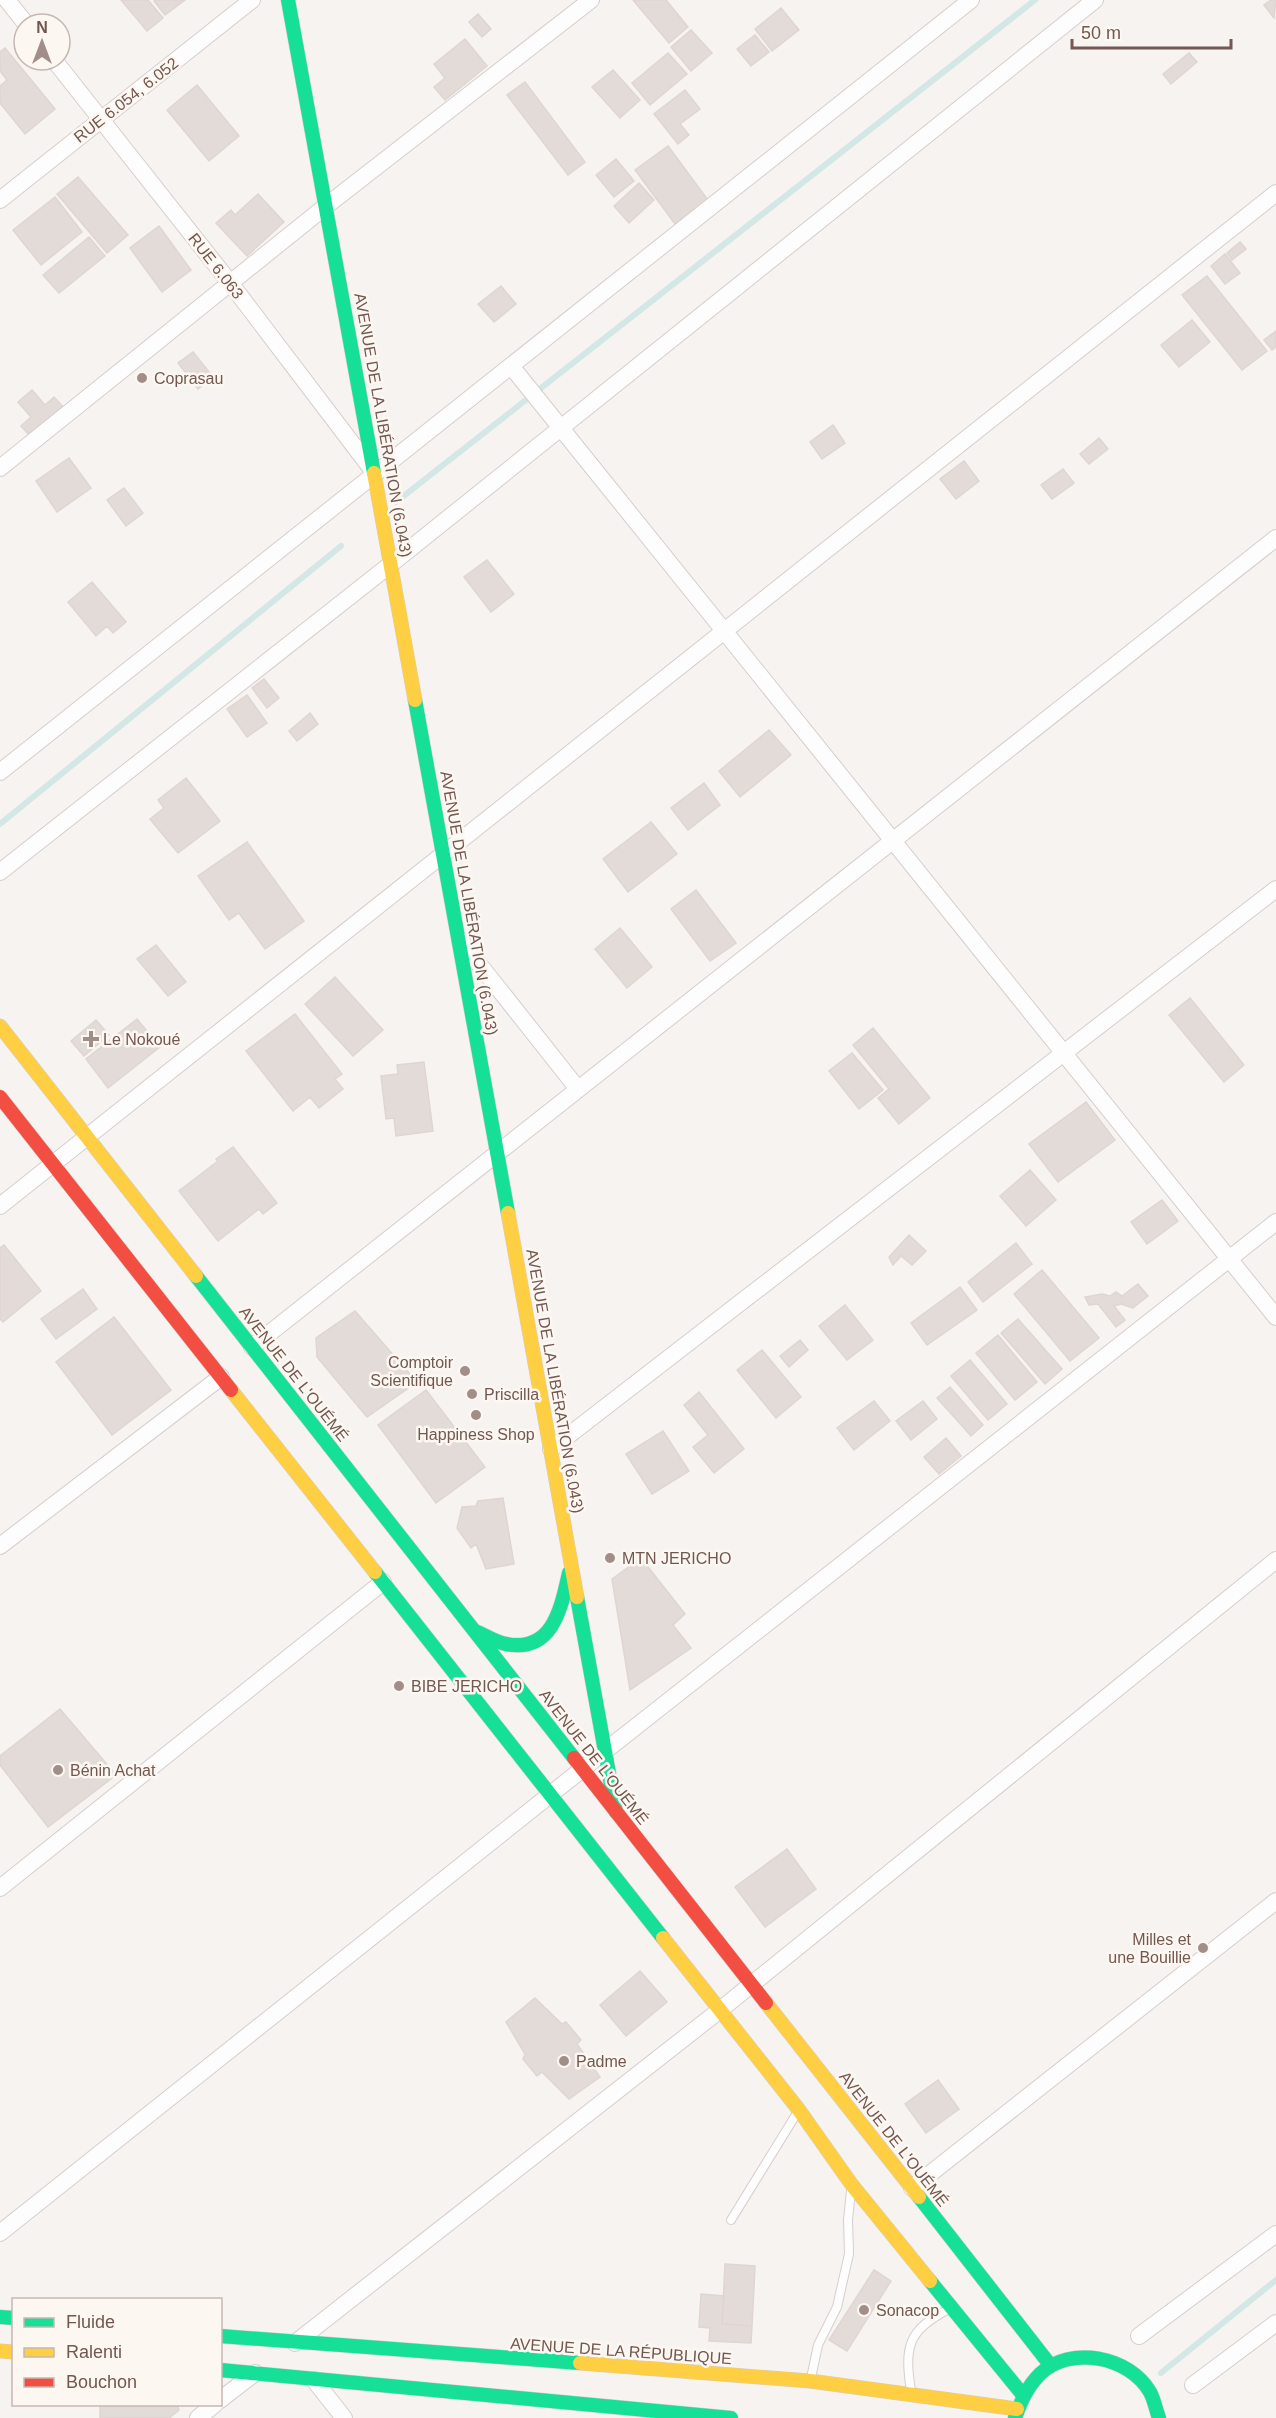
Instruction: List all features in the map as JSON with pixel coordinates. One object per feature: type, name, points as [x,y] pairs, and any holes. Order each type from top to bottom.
[{"type":"main road","name":"AVENUE DE LA LIBÉRATION (6.043)","points":[[288,0],[616,1812]]},
{"type":"main road","name":"AVENUE DE L'OUÉMÉ","points":[[0,1026],[1051,2366]]},
{"type":"main road","points":[[0,1097],[799,2110],[852,2185],[1023,2395]]},
{"type":"main road","points":[[474,1631],[507,1645],[528,1645],[547,1633],[560,1614],[571,1562]]},
{"type":"main road","name":"AVENUE DE LA RÉPUBLIQUE","points":[[222,2336],[810,2381],[911,2395],[1016,2414]]},
{"type":"main road","points":[[1016,2414],[1023,2395],[1035,2379],[1051,2366],[1074,2358],[1089,2356],[1120,2364],[1140,2379],[1150,2391],[1159,2418]]},
{"type":"main road","points":[[222,2370],[731,2418]]},
{"type":"street","points":[[7,0],[16,12]]},
{"type":"street","name":"RUE 6.054, 6.052","points":[[0,200],[252,0]]},
{"type":"street","points":[[0,468],[326,206],[591,0]]},
{"type":"street","points":[[0,772],[970,0]]},
{"type":"street","points":[[0,872],[391,564],[1095,0]]},
{"type":"street","name":"RUE 6.063","points":[[64,72],[231,284],[375,474]]},
{"type":"street","points":[[0,1206],[1276,193]]},
{"type":"street","points":[[511,366],[1276,1317]]},
{"type":"street","points":[[252,1347],[1276,538]]},
{"type":"street","points":[[551,1449],[1276,889]]},
{"type":"street","points":[[458,938],[578,1089]]},
{"type":"street","points":[[0,2233],[605,1751],[1276,1222]]},
{"type":"street","points":[[0,1546],[221,1377]]},
{"type":"street","points":[[295,2343],[720,2010],[1276,1560]]},
{"type":"street","points":[[0,1887],[383,1582]]},
{"type":"street","points":[[912,2188],[1276,1901]]},
{"type":"street","points":[[1139,2336],[1276,2234]]},
{"type":"street","points":[[1193,2385],[1276,2323]]},
{"type":"street","points":[[222,2398],[255,2373]]},
{"type":"street","points":[[314,2380],[344,2418]]},
{"type":"street","points":[[198,2418],[213,2406]]},
{"type":"lane","points":[[731,2220],[799,2110]]},
{"type":"lane","points":[[810,2381],[818,2345],[837,2307],[849,2254],[848,2220],[852,2185]]},
{"type":"lane","points":[[911,2395],[907,2363],[912,2342],[925,2321],[952,2307]]},
{"type":"building","points":[[121,0],[148,0],[163,18],[147,31]]},
{"type":"building","points":[[155,0],[185,0],[165,15]]},
{"type":"building","points":[[633,0],[666,0],[688,27],[669,43]]},
{"type":"building","points":[[1271,0],[1276,0],[1274,18],[1264,5]]},
{"type":"building","points":[[781,8],[799,30],[772,51],[755,29]]},
{"type":"building","points":[[478,14],[491,29],[482,37],[469,22]]},
{"type":"building","points":[[691,30],[712,53],[691,71],[671,47]]},
{"type":"building","points":[[755,35],[769,52],[751,66],[737,49]]},
{"type":"building","points":[[465,39],[487,66],[445,100],[434,87],[445,78],[434,64]]},
{"type":"building","points":[[5,48],[12,57],[12,72],[25,72],[55,109],[25,134],[0,103],[0,86],[7,80],[0,71],[0,52]]},
{"type":"building","points":[[668,53],[687,74],[650,105],[632,83]]},
{"type":"building","points":[[1189,53],[1197,62],[1171,84],[1163,74]]},
{"type":"building","points":[[613,70],[640,100],[620,118],[592,87]]},
{"type":"building","points":[[525,82],[585,162],[568,175],[507,95]]},
{"type":"building","points":[[197,85],[239,136],[209,161],[167,110]]},
{"type":"building","points":[[685,90],[700,109],[680,124],[689,135],[678,144],[654,114]]},
{"type":"building","points":[[668,146],[708,200],[675,224],[635,170]]},
{"type":"building","points":[[616,159],[634,181],[614,197],[596,175]]},
{"type":"building","points":[[78,177],[128,235],[107,253],[57,194]]},
{"type":"building","points":[[639,183],[654,200],[629,223],[614,206]]},
{"type":"building","points":[[258,194],[284,222],[247,256],[216,223],[231,210],[235,215]]},
{"type":"building","points":[[55,197],[82,232],[41,265],[13,230]]},
{"type":"building","points":[[159,226],[191,270],[162,292],[130,248]]},
{"type":"building","points":[[89,237],[105,256],[59,293],[43,275]]},
{"type":"building","points":[[1240,242],[1246,249],[1232,260],[1227,253]]},
{"type":"building","points":[[1225,254],[1240,273],[1225,284],[1211,266]]},
{"type":"building","points":[[1207,276],[1267,351],[1242,370],[1182,295]]},
{"type":"building","points":[[501,286],[516,304],[494,322],[478,304]]},
{"type":"building","points":[[1192,320],[1210,342],[1179,367],[1161,345]]},
{"type":"building","points":[[1276,331],[1276,347],[1272,350],[1264,340]]},
{"type":"building","points":[[193,352],[213,377],[198,389],[178,363]]},
{"type":"building","points":[[32,390],[45,405],[54,397],[65,409],[32,438],[21,426],[31,417],[18,402]]},
{"type":"building","points":[[833,425],[845,443],[822,459],[810,442]]},
{"type":"building","points":[[1099,438],[1108,449],[1089,464],[1080,454]]},
{"type":"building","points":[[69,458],[91,488],[57,512],[36,481]]},
{"type":"building","points":[[964,461],[979,481],[956,499],[940,479]]},
{"type":"building","points":[[1063,469],[1074,483],[1052,499],[1041,485]]},
{"type":"building","points":[[124,488],[143,513],[126,526],[107,500]]},
{"type":"building","points":[[487,560],[514,594],[491,612],[464,577]]},
{"type":"building","points":[[92,582],[126,622],[113,633],[107,626],[96,636],[68,602]]},
{"type":"building","points":[[264,679],[279,698],[267,708],[252,688]]},
{"type":"building","points":[[247,695],[267,723],[247,737],[227,709]]},
{"type":"building","points":[[310,713],[318,724],[297,741],[289,731]]},
{"type":"building","points":[[769,730],[791,755],[740,797],[719,771]]},
{"type":"building","points":[[186,778],[220,821],[178,853],[150,819],[164,808],[158,800]]},
{"type":"building","points":[[704,783],[720,805],[688,830],[671,808]]},
{"type":"building","points":[[651,822],[677,854],[628,892],[603,859]]},
{"type":"building","points":[[247,842],[304,921],[265,949],[239,913],[229,920],[198,876]]},
{"type":"building","points":[[696,890],[736,943],[710,961],[671,909]]},
{"type":"building","points":[[620,928],[652,967],[627,988],[595,949]]},
{"type":"building","points":[[156,945],[186,982],[168,996],[137,959]]},
{"type":"building","points":[[335,977],[383,1030],[353,1056],[305,1004]]},
{"type":"building","points":[[1190,998],[1244,1065],[1224,1082],[1169,1015]]},
{"type":"building","points":[[295,1014],[342,1074],[335,1079],[343,1089],[319,1108],[310,1097],[293,1111],[246,1051]]},
{"type":"building","points":[[137,1019],[160,1047],[108,1088],[86,1059]]},
{"type":"building","points":[[96,1020],[109,1035],[84,1056],[71,1041]]},
{"type":"building","points":[[873,1028],[930,1098],[899,1124],[878,1098],[889,1089],[853,1045]]},
{"type":"building","points":[[852,1053],[883,1090],[859,1109],[829,1071]]},
{"type":"building","points":[[424,1062],[433,1131],[396,1136],[394,1118],[386,1119],[381,1076],[398,1074],[397,1065]]},
{"type":"building","points":[[1086,1102],[1115,1140],[1058,1182],[1029,1144]]},
{"type":"building","points":[[233,1147],[277,1203],[263,1214],[259,1209],[218,1241],[179,1191]]},
{"type":"building","points":[[1030,1170],[1056,1200],[1026,1226],[1000,1196]]},
{"type":"building","points":[[1162,1200],[1178,1221],[1147,1244],[1131,1222]]},
{"type":"building","points":[[909,1235],[926,1251],[912,1265],[901,1256],[893,1265],[889,1257]]},
{"type":"building","points":[[1016,1243],[1032,1264],[983,1302],[968,1282]]},
{"type":"building","points":[[4,1245],[41,1291],[3,1322],[0,1319],[0,1248]]},
{"type":"building","points":[[1042,1270],[1099,1338],[1070,1361],[1014,1294]]},
{"type":"building","points":[[1138,1284],[1148,1296],[1133,1308],[1121,1304],[1114,1306],[1125,1320],[1116,1327],[1098,1304],[1089,1305],[1085,1297],[1102,1294],[1110,1296],[1116,1292],[1122,1296]]},
{"type":"building","points":[[960,1287],[977,1310],[927,1345],[911,1323]]},
{"type":"building","points":[[83,1289],[97,1309],[56,1339],[41,1319]]},
{"type":"building","points":[[845,1305],[873,1340],[847,1360],[819,1326]]},
{"type":"building","points":[[355,1311],[417,1382],[367,1417],[317,1357],[316,1338]]},
{"type":"building","points":[[114,1317],[171,1390],[112,1435],[56,1362]]},
{"type":"building","points":[[1018,1319],[1062,1369],[1045,1384],[1001,1333]]},
{"type":"building","points":[[998,1335],[1037,1382],[1015,1400],[976,1353]]},
{"type":"building","points":[[800,1340],[808,1350],[789,1367],[780,1356]]},
{"type":"building","points":[[762,1350],[801,1397],[776,1418],[737,1370]]},
{"type":"building","points":[[970,1360],[1007,1404],[988,1420],[951,1376]]},
{"type":"building","points":[[950,1387],[983,1425],[971,1436],[937,1398]]},
{"type":"building","points":[[426,1390],[485,1467],[436,1503],[378,1425]]},
{"type":"building","points":[[699,1392],[744,1449],[714,1473],[693,1447],[708,1435],[684,1405]]},
{"type":"building","points":[[874,1401],[890,1421],[854,1450],[837,1428]]},
{"type":"building","points":[[923,1401],[937,1419],[911,1440],[896,1421]]},
{"type":"building","points":[[663,1431],[689,1471],[652,1494],[626,1454]]},
{"type":"building","points":[[946,1438],[961,1456],[939,1474],[924,1457]]},
{"type":"building","points":[[503,1498],[514,1564],[486,1569],[476,1544],[471,1548],[457,1528],[462,1507],[476,1506],[478,1501]]},
{"type":"building","points":[[641,1558],[685,1614],[673,1625],[691,1648],[630,1690],[612,1579]]},
{"type":"building","name":"Bénin Achat","points":[[60,1709],[116,1775],[48,1827],[0,1765],[0,1756]]},
{"type":"building","points":[[787,1849],[816,1889],[765,1927],[735,1887]]},
{"type":"building","points":[[640,1971],[667,2002],[626,2036],[600,2005]]},
{"type":"building","points":[[535,1998],[562,2024],[566,2022],[581,2040],[577,2044],[600,2077],[569,2099],[542,2072],[537,2076],[523,2059],[525,2054],[506,2022]]},
{"type":"building","points":[[938,2080],[959,2109],[926,2133],[905,2104]]},
{"type":"building","points":[[725,2264],[755,2266],[752,2326],[722,2324]]},
{"type":"building","points":[[874,2270],[891,2281],[847,2351],[829,2340]]},
{"type":"building","points":[[701,2294],[724,2296],[722,2324],[752,2326],[751,2343],[709,2341],[710,2328],[699,2327]]},
{"type":"building","points":[[100,2406],[178,2406],[179,2410],[169,2418],[100,2418]]},
{"type":"waterway","points":[[396,502],[1035,0]]},
{"type":"waterway","points":[[0,824],[341,546]]},
{"type":"waterway","points":[[1161,2373],[1276,2280]]},
{"type":"traffic: fast","points":[[288,0],[374,473]]},
{"type":"traffic: fast","points":[[415,700],[508,1213]]},
{"type":"traffic: fast","points":[[196,1276],[574,1758]]},
{"type":"traffic: fast","points":[[375,1572],[663,1938]]},
{"type":"traffic: fast","points":[[475,1631],[506,1644],[522,1645],[535,1642],[552,1625],[558,1613],[569,1573]]},
{"type":"traffic: fast","points":[[577,1597],[616,1812]]},
{"type":"traffic: fast","points":[[919,2197],[1051,2366]]},
{"type":"traffic: fast","points":[[930,2281],[1023,2395]]},
{"type":"traffic: fast","points":[[0,2317],[12,2318]]},
{"type":"traffic: fast","points":[[222,2336],[580,2363]]},
{"type":"traffic: fast","points":[[1015,2418],[1025,2394],[1040,2374],[1052,2365],[1082,2357],[1114,2363],[1128,2370],[1150,2392],[1159,2418]]},
{"type":"traffic: fast","points":[[222,2370],[731,2418]]},
{"type":"traffic: slow","points":[[374,473],[415,700]]},
{"type":"traffic: slow","points":[[0,1026],[196,1276]]},
{"type":"traffic: slow","points":[[508,1213],[577,1597]]},
{"type":"traffic: slow","points":[[231,1390],[375,1572]]},
{"type":"traffic: slow","points":[[663,1938],[799,2110],[852,2185],[930,2281]]},
{"type":"traffic: slow","points":[[766,2003],[919,2197]]},
{"type":"traffic: slow","points":[[0,2351],[12,2352]]},
{"type":"traffic: slow","points":[[580,2363],[810,2381],[1017,2409]]},
{"type":"traffic: jam","points":[[0,1097],[231,1390]]},
{"type":"traffic: jam","points":[[574,1758],[766,2003]]},
{"type":"place","name":"Coprasau","points":[[142,378]]},
{"type":"place","name":"Le Nokoué","points":[[91,1039]]},
{"type":"place","name":"Comptoir Scientifique","points":[[465,1371]]},
{"type":"place","name":"Priscilla","points":[[472,1394]]},
{"type":"place","name":"Happiness Shop","points":[[476,1415]]},
{"type":"place","name":"MTN JERICHO","points":[[610,1558]]},
{"type":"place","name":"BIBE JERICHO","points":[[399,1686]]},
{"type":"place","name":"Bénin Achat","points":[[58,1770]]},
{"type":"place","name":"Milles et une Bouillie","points":[[1203,1948]]},
{"type":"place","name":"Padme","points":[[564,2061]]},
{"type":"place","name":"Sonacop","points":[[864,2310]]}]
